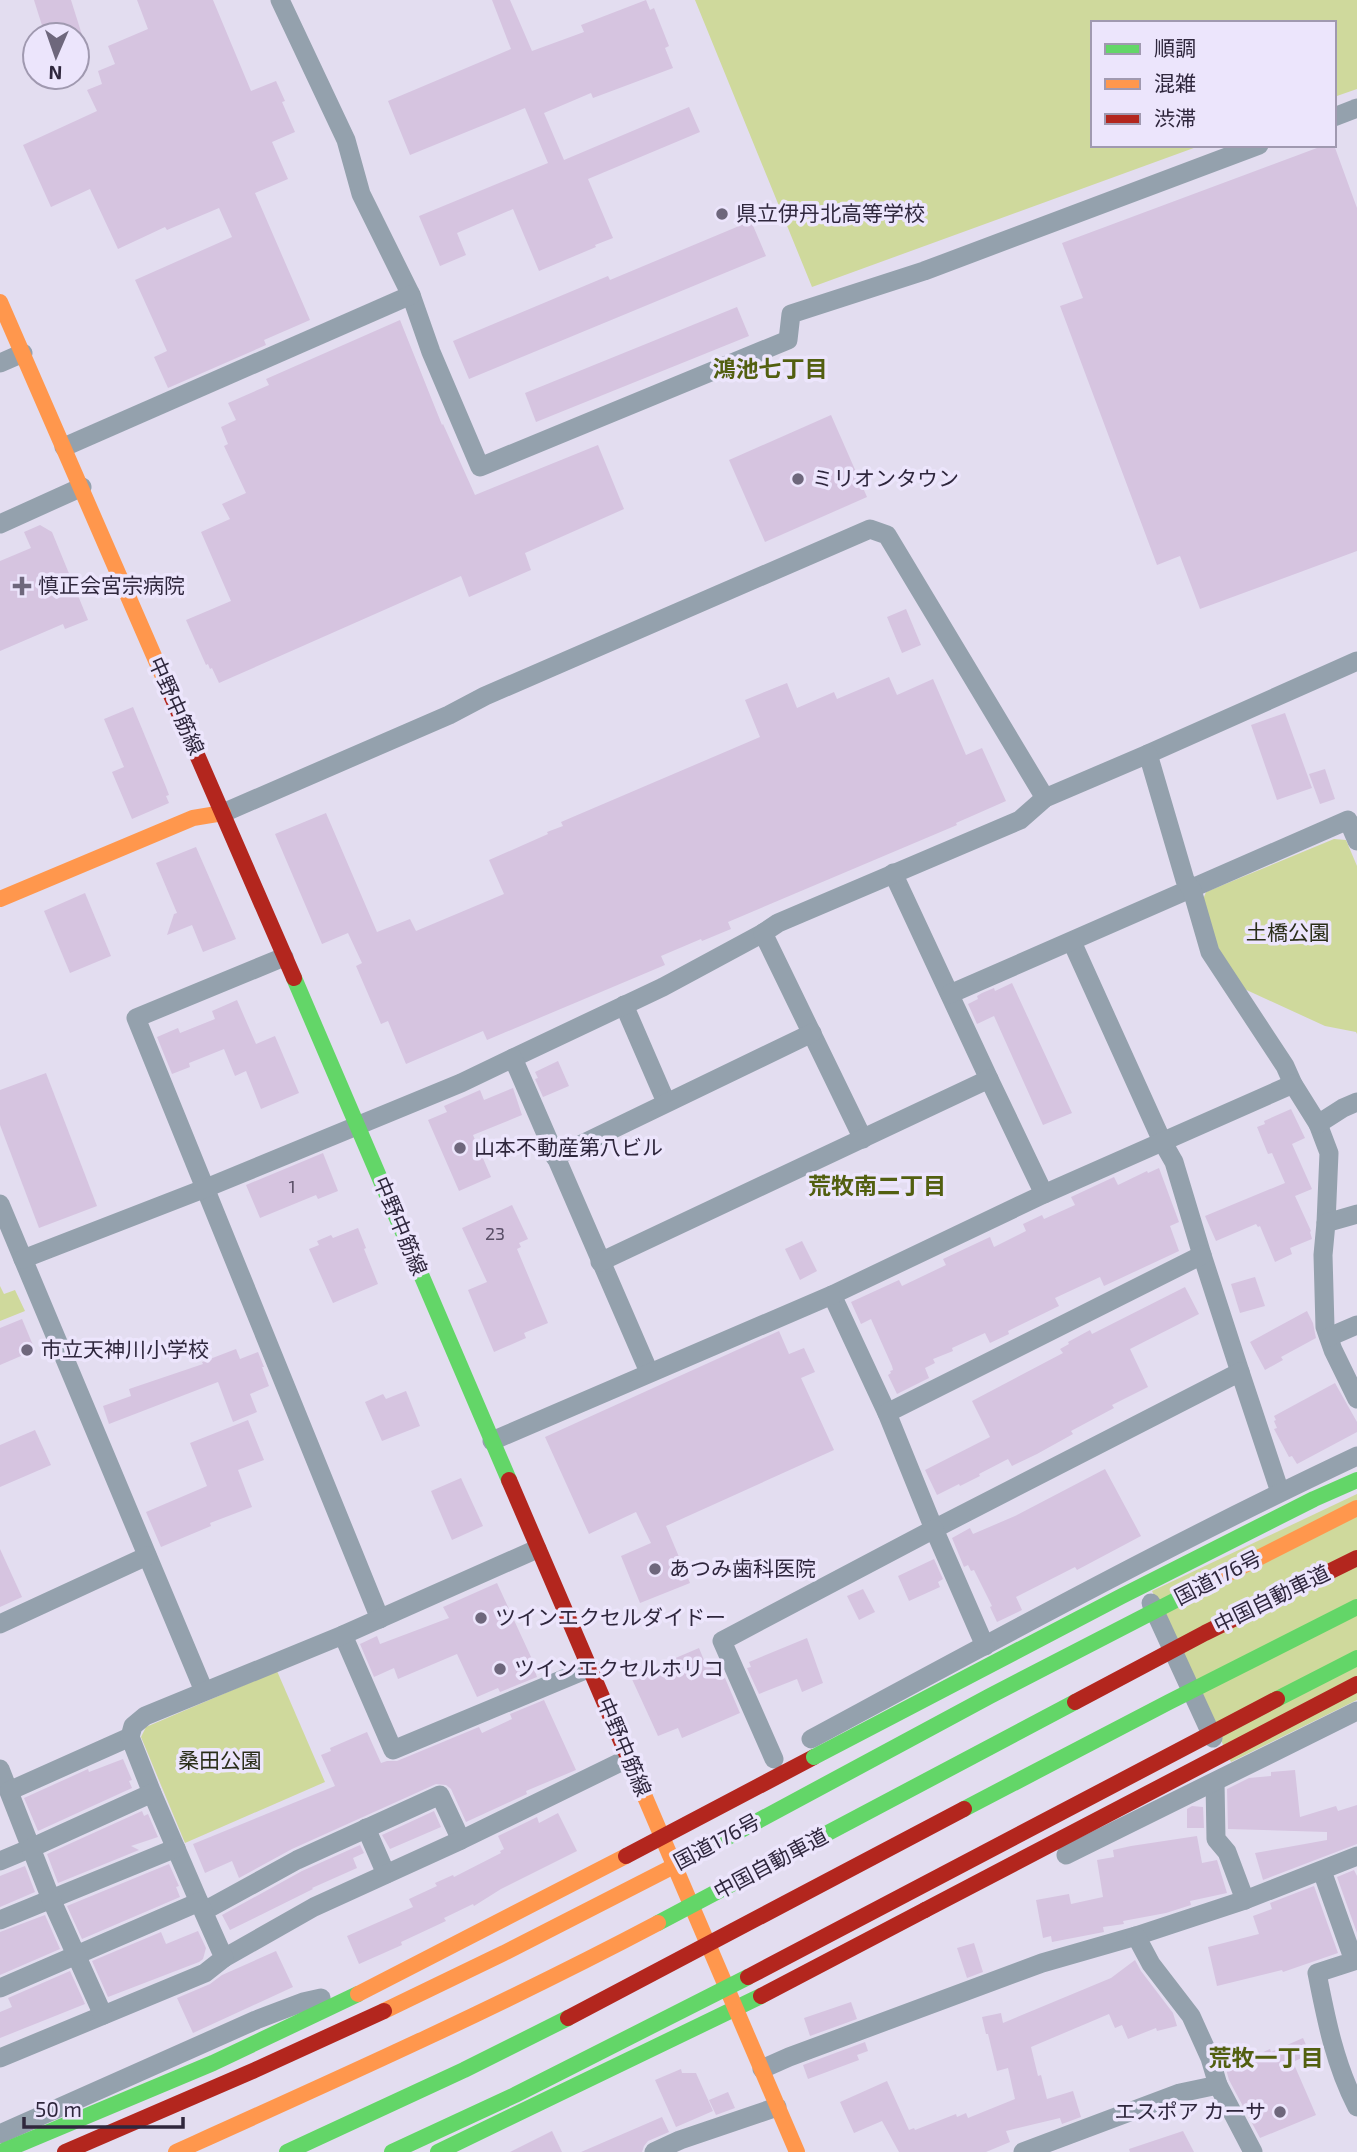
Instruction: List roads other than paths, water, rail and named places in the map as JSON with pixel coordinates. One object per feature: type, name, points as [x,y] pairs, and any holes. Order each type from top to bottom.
[{"type":"main road","name":"中野中筋線","points":[[2,310],[223,813],[797,2152]]},
{"type":"main road","points":[[0,899],[193,818],[223,813]]},
{"type":"main road","points":[[1,2152],[213,2063],[380,1984],[1122,1596],[1357,1480]]},
{"type":"main road","name":"国道176号","points":[[65,2152],[393,2007],[566,1922],[990,1697],[1357,1508]]},
{"type":"main road","name":"中国自動車道","points":[[176,2152],[414,2045],[590,1959],[1193,1639],[1357,1558]]},
{"type":"main road","name":"中国自動車道","points":[[287,2152],[432,2085],[599,2002],[1101,1737],[1357,1606]]},
{"type":"main road","points":[[392,2152],[626,2040],[1234,1719],[1357,1658]]},
{"type":"main road","points":[[438,2152],[736,2009],[1357,1684]]},
{"type":"street","points":[[280,0],[346,140],[361,194],[411,295],[431,352],[480,467],[788,340],[791,314],[924,271],[1254,147]]},
{"type":"street","points":[[1336,116],[1357,108]]},
{"type":"street","points":[[64,447],[411,295]]},
{"type":"street","points":[[0,363],[23,353]]},
{"type":"street","points":[[0,524],[82,487]]},
{"type":"street","points":[[223,813],[870,529],[887,535],[1045,798]]},
{"type":"street","points":[[23,1259],[206,1188],[461,1083],[624,1005],[764,933],[778,923],[1020,820],[1045,798],[1357,661]]},
{"type":"street","points":[[1148,754],[1185,880],[1192,890],[1210,952],[1285,1066],[1318,1124],[1329,1153],[1323,1255],[1325,1327],[1357,1399]]},
{"type":"street","points":[[950,994],[1353,819],[1357,841]]},
{"type":"street","points":[[893,873],[1044,1194]]},
{"type":"street","points":[[764,933],[863,1139]]},
{"type":"street","points":[[1072,942],[1162,1142],[1174,1162],[1280,1492]]},
{"type":"street","points":[[284,957],[136,1018],[380,1619]]},
{"type":"street","points":[[624,1005],[666,1102]]},
{"type":"street","points":[[555,1157],[812,1033]]},
{"type":"street","points":[[513,1058],[649,1372]]},
{"type":"street","points":[[600,1262],[989,1079]]},
{"type":"street","points":[[492,1441],[832,1295],[1044,1194],[1293,1084]]},
{"type":"street","points":[[1318,1124],[1357,1102]]},
{"type":"street","points":[[0,1204],[204,1691]]},
{"type":"street","points":[[1326,1223],[1357,1214]]},
{"type":"street","points":[[887,1413],[1202,1255]]},
{"type":"street","points":[[832,1295],[887,1413],[985,1646]]},
{"type":"street","points":[[1329,1337],[1357,1325]]},
{"type":"street","points":[[775,1759],[722,1641],[1240,1372]]},
{"type":"street","points":[[760,1787],[775,1759],[1280,1492],[1357,1456]]},
{"type":"street","points":[[223,1958],[130,1737],[133,1726],[145,1716],[343,1635],[537,1549]]},
{"type":"street","points":[[0,1624],[147,1556]]},
{"type":"street","points":[[1135,1568],[1222,1778],[1216,1839],[1227,1852],[1245,1900]]},
{"type":"street","points":[[343,1635],[393,1750],[590,1668]]},
{"type":"street","points":[[876,1936],[906,1931],[987,1894],[1357,1711]]},
{"type":"street","points":[[9,1791],[130,1737]]},
{"type":"street","points":[[0,2059],[205,1973],[223,1958],[314,1907],[461,1840],[629,1758]]},
{"type":"street","points":[[0,1769],[51,1899],[103,2015]]},
{"type":"street","points":[[0,1861],[152,1793]]},
{"type":"street","points":[[0,1988],[201,1906],[440,1795],[461,1840]]},
{"type":"street","points":[[366,1828],[386,1874]]},
{"type":"street","points":[[0,1920],[176,1848]]},
{"type":"street","points":[[762,2069],[1042,1963],[1245,1900],[1357,1856]]},
{"type":"street","points":[[1322,1871],[1354,1961],[1317,1973],[1342,2072],[1357,2107]]},
{"type":"street","points":[[1136,1936],[1151,1964],[1191,2015],[1210,2058],[1217,2084],[1253,2152]]},
{"type":"street","points":[[0,2134],[256,2020],[303,2002],[380,1984]]},
{"type":"street","points":[[1023,2152],[1180,2093],[1217,2084]]},
{"type":"street","points":[[654,2152],[680,2140],[777,2107]]},
{"type":"street","points":[[462,2152],[517,2114]]},
{"type":"place","name":"県立伊丹北高等学校","points":[[722,214]]},
{"type":"place","name":"ミリオンタウン","points":[[798,479]]},
{"type":"place","name":"慎正会宮宗病院","points":[[22,586]]},
{"type":"place","name":"山本不動産第八ビル","points":[[460,1148]]},
{"type":"place","name":"市立天神川小学校","points":[[27,1350]]},
{"type":"place","name":"あつみ歯科医院","points":[[655,1569]]},
{"type":"place","name":"ツインエクセルダイドー","points":[[481,1618]]},
{"type":"place","name":"ツインエクセルホリコ","points":[[500,1669]]},
{"type":"place","name":"エスポア カーサ","points":[[1280,2112]]},
{"type":"district","name":"鴻池七丁目","points":[[770,369]]},
{"type":"district","name":"荒牧南二丁目","points":[[877,1186]]},
{"type":"district","name":"荒牧一丁目","points":[[1266,2058]]},
{"type":"park label","name":"土橋公園","points":[[1288,933]]},
{"type":"park label","name":"桑田公園","points":[[220,1761]]}]
